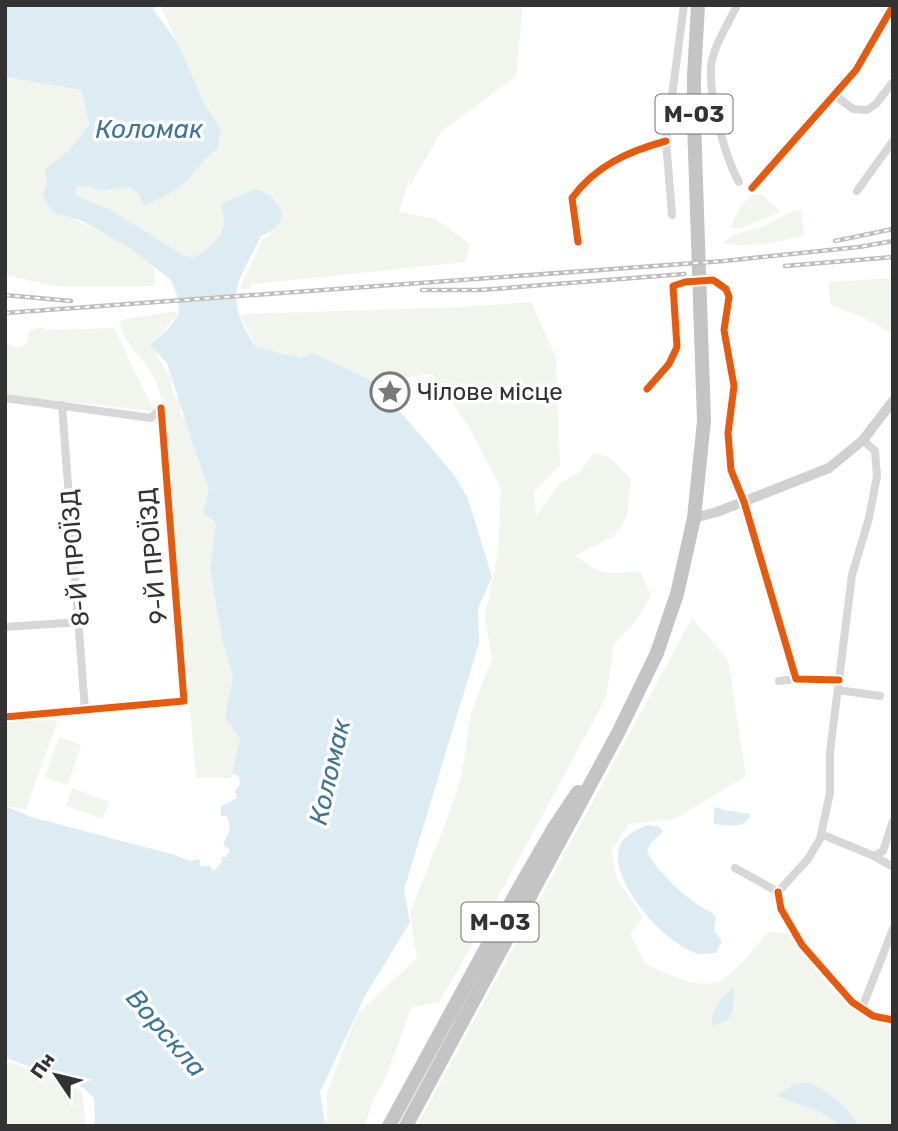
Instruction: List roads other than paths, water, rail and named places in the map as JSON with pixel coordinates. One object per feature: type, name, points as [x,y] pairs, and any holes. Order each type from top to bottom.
[{"type":"highway","name":"М-03","points":[[406,1126],[618,733],[657,653],[677,594],[694,518],[704,421],[694,76],[698,5]]},
{"type":"highway","name":"М-03","points":[[391,1122],[552,831],[618,733]]},
{"type":"street","points":[[672,215],[666,141],[684,5]]},
{"type":"street","points":[[737,5],[713,56],[710,69],[724,147],[739,183]]},
{"type":"street","points":[[752,188],[856,71],[893,6]]},
{"type":"street","points":[[836,96],[853,109],[867,110],[876,104],[893,82]]},
{"type":"street","points":[[578,242],[572,198],[582,185],[615,159],[666,141]]},
{"type":"street","points":[[857,191],[893,141]]},
{"type":"street","points":[[647,389],[669,364],[677,347],[673,286],[685,282],[713,280],[726,289],[729,297],[724,330],[734,386],[728,451],[731,470],[744,502],[796,679]]},
{"type":"street","points":[[5,398],[62,405]]},
{"type":"street","points":[[694,518],[744,502],[829,468],[863,440],[893,401]]},
{"type":"street","name":"9-Й ПРОЇЗД","points":[[62,405],[151,418],[161,408],[184,701],[85,710]]},
{"type":"street","name":"8-Й ПРОЇЗД","points":[[62,405],[85,710]]},
{"type":"street","points":[[863,440],[875,451],[877,476],[869,519],[852,575],[830,752],[830,793],[821,834],[808,859],[778,892],[780,909],[802,945],[852,1002],[873,1016],[893,1020]]},
{"type":"street","points":[[5,628],[80,622]]},
{"type":"street","points":[[779,681],[839,680]]},
{"type":"street","points":[[838,691],[880,695]]},
{"type":"street","points":[[5,717],[85,710]]},
{"type":"street","points":[[874,856],[883,850],[893,821]]},
{"type":"street","points":[[821,834],[893,867]]},
{"type":"street","points":[[735,868],[778,892]]},
{"type":"street","points":[[862,1008],[893,929]]},
{"type":"water","points":[[5,5],[158,5],[153,9],[177,42],[204,103],[221,130],[217,150],[204,160],[186,182],[144,205],[138,193],[129,187],[102,191],[88,186],[77,186],[77,196],[111,210],[181,254],[193,258],[208,248],[221,233],[224,222],[221,204],[255,189],[270,195],[282,212],[280,222],[273,230],[261,236],[237,288],[238,312],[248,334],[256,347],[301,358],[313,353],[375,382],[455,476],[468,499],[492,577],[478,608],[479,643],[404,890],[410,922],[365,996],[320,1092],[325,1124],[323,1126],[92,1126],[95,1121],[94,1098],[77,1082],[5,1058],[5,806],[31,817],[191,861],[199,859],[200,866],[209,866],[214,871],[222,862],[222,857],[226,857],[230,850],[223,844],[230,828],[226,816],[221,816],[221,806],[237,798],[235,791],[240,784],[239,776],[232,774],[240,738],[225,718],[233,675],[223,643],[210,568],[216,523],[203,513],[209,489],[167,363],[150,345],[170,327],[179,314],[177,295],[171,280],[131,249],[84,222],[52,212],[43,195],[47,180],[44,170],[69,150],[89,124],[82,90],[5,77]]},
{"type":"water","points":[[717,807],[751,814],[740,824],[714,824],[714,809]]},
{"type":"water","points":[[647,825],[659,827],[663,831],[647,851],[652,860],[685,895],[713,913],[716,918],[714,931],[722,941],[716,953],[700,954],[672,939],[642,909],[630,891],[621,874],[618,857],[621,843]]},
{"type":"water","points":[[734,988],[733,1008],[728,1020],[714,1026],[711,1021],[717,1006],[725,994]]},
{"type":"water","points":[[806,1082],[836,1100],[859,1126],[842,1126],[821,1112],[776,1096],[793,1085]]},
{"type":"railway","points":[[835,241],[893,229]]},
{"type":"railway","points":[[5,313],[724,261],[893,241]]},
{"type":"railway","points":[[785,266],[893,257]]},
{"type":"railway","points":[[422,290],[480,290],[684,274]]},
{"type":"railway","points":[[5,295],[71,301]]},
{"type":"place","name":"Чілове місце","points":[[390,392]]},
{"type":"water label","name":"Коломак","points":[[149,129]]},
{"type":"water label","name":"Коломак","points":[[330,772]]},
{"type":"water label","name":"Ворскла","points":[[166,1033]]}]
